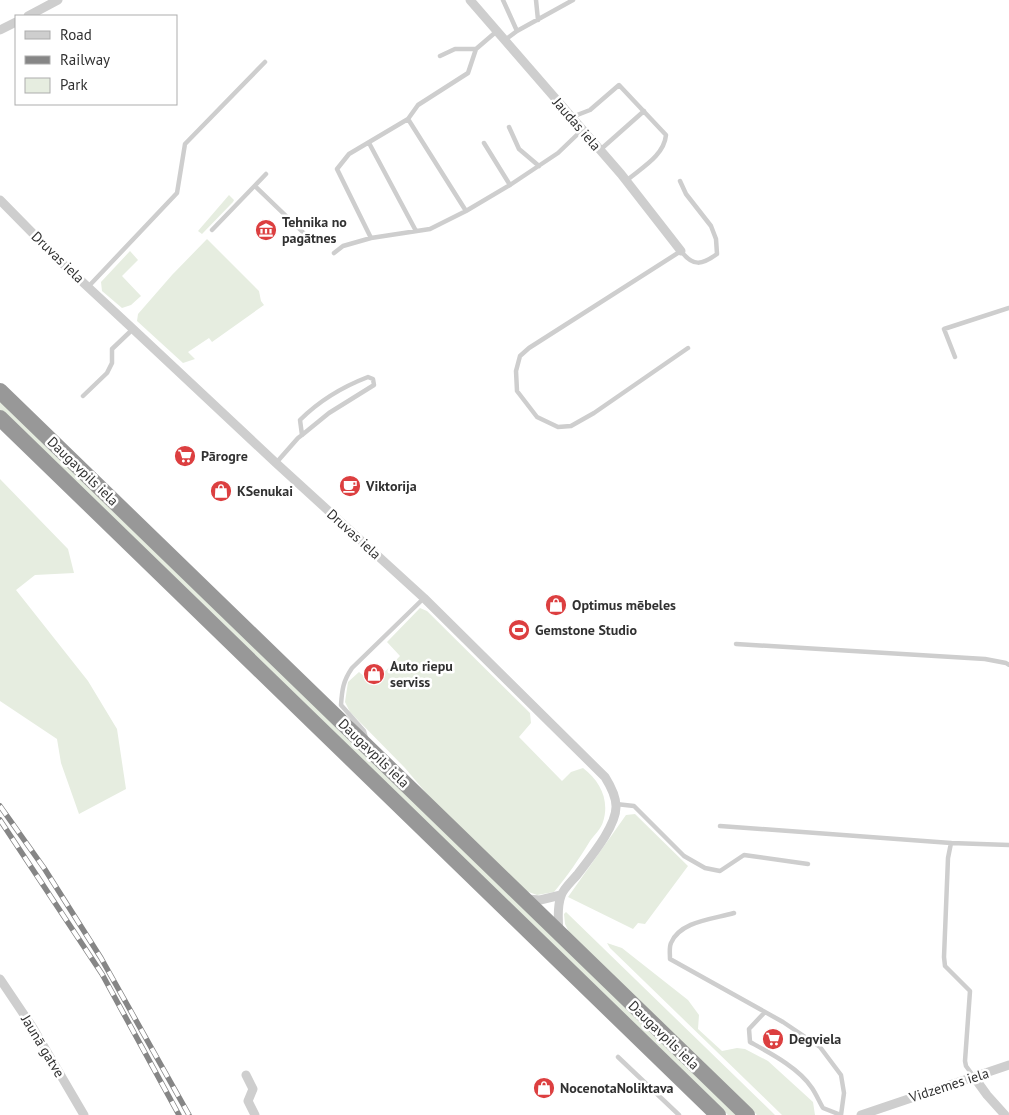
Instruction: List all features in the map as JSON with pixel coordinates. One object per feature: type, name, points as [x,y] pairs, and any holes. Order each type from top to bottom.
[{"type":"highway","name":"Daugavpils iela","points":[[0,391],[747,1115]]},
{"type":"highway","name":"Daugavpils iela","points":[[0,418],[718,1115]]},
{"type":"street","points":[[30,15],[58,0]]},
{"type":"street","name":"Jaudas iela","points":[[470,0],[626,180],[681,251]]},
{"type":"street","points":[[0,30],[15,22]]},
{"type":"street","name":"Druvas iela","points":[[0,200],[88,287],[424,598],[605,777],[616,804]]},
{"type":"street","points":[[560,933],[558,913],[561,895],[609,828],[616,812],[616,804]]},
{"type":"street","points":[[524,899],[540,900],[561,895]]},
{"type":"street","name":"Jaunā gatve","points":[[0,979],[34,1028],[84,1115]]},
{"type":"street","name":"Vidzemes iela","points":[[861,1115],[1009,1065]]},
{"type":"street","points":[[246,1075],[253,1089],[248,1101],[255,1115]]},
{"type":"street","points":[[974,1077],[1005,1115]]},
{"type":"lane","points":[[503,0],[517,31]]},
{"type":"lane","points":[[536,0],[538,20]]},
{"type":"lane","points":[[505,40],[517,31],[573,0]]},
{"type":"lane","points":[[371,238],[338,169],[349,154],[408,119],[418,105],[468,73],[476,48],[497,31]]},
{"type":"lane","points":[[440,56],[454,48],[476,48]]},
{"type":"lane","points":[[88,287],[177,193],[185,144],[265,62]]},
{"type":"lane","points":[[571,118],[590,110],[619,85],[666,135],[665,143],[653,160],[626,180]]},
{"type":"lane","points":[[600,150],[644,111]]},
{"type":"lane","points":[[408,119],[466,211]]},
{"type":"lane","points":[[509,127],[519,149],[538,166]]},
{"type":"lane","points":[[334,253],[343,246],[371,238],[430,229],[466,211],[510,185],[558,153],[582,130]]},
{"type":"lane","points":[[369,143],[416,231]]},
{"type":"lane","points":[[484,143],[510,185]]},
{"type":"lane","points":[[212,230],[266,174]]},
{"type":"lane","points":[[680,181],[686,194],[711,226],[716,239],[717,254],[708,260],[698,263],[687,259],[681,251],[529,348],[520,356],[516,371],[517,391],[537,417],[558,427],[571,426],[594,413],[688,348]]},
{"type":"lane","points":[[255,186],[311,240]]},
{"type":"lane","points":[[955,357],[944,329],[1009,308]]},
{"type":"lane","points":[[82,396],[107,372],[112,363],[112,349],[133,329]]},
{"type":"lane","points":[[276,463],[302,435],[329,413],[374,385],[373,379],[368,377],[342,387],[313,406],[300,420],[302,435]]},
{"type":"lane","points":[[368,747],[364,731],[341,705],[344,680],[352,668],[424,598]]},
{"type":"lane","points":[[736,644],[985,659],[1009,665]]},
{"type":"lane","points":[[616,804],[634,806],[684,856],[705,868],[720,871],[744,855],[808,864]]},
{"type":"lane","points":[[720,826],[951,843],[1009,845]]},
{"type":"lane","points":[[951,843],[948,858],[944,957],[945,966],[970,992],[965,1061],[974,1077]]},
{"type":"lane","points":[[734,913],[688,926],[680,931],[671,944],[670,959],[764,1012],[802,1034],[820,1047],[841,1075],[844,1093],[841,1115],[823,1108],[811,1086],[792,1068],[750,1042],[749,1029],[764,1012]]},
{"type":"lane","points":[[618,1057],[679,1115]]},
{"type":"green space","points":[[229,195],[234,200],[233,202],[202,234],[198,231]]},
{"type":"green space","points":[[207,239],[259,291],[264,305],[212,342],[209,338],[188,352],[195,359],[183,363],[137,321],[138,314]]},
{"type":"green space","points":[[130,251],[138,260],[122,276],[141,296],[131,305],[122,308],[102,291],[101,282]]},
{"type":"green space","points":[[0,400],[738,1115],[728,1115],[0,410]]},
{"type":"green space","points":[[0,479],[68,549],[74,573],[35,575],[16,590],[88,681],[117,729],[126,789],[79,814],[61,763],[57,739],[0,701]]},
{"type":"green space","points":[[420,608],[427,611],[530,713],[531,723],[519,737],[562,781],[571,772],[583,768],[599,785],[605,806],[602,825],[554,892],[537,895],[523,890],[432,800],[405,768],[350,712],[345,702],[348,682],[359,672],[373,684],[400,656],[387,642]]},
{"type":"green space","points":[[635,814],[688,866],[645,924],[638,923],[633,929],[568,897],[626,815]]},
{"type":"green space","points":[[566,912],[775,1115],[757,1115],[570,934],[565,924],[564,914]]},
{"type":"green space","points":[[607,943],[622,948],[688,1000],[699,1015],[698,1029],[722,1051],[737,1048],[745,1049],[768,1061],[813,1102],[815,1115],[782,1115]]},
{"type":"railway","points":[[0,806],[44,868],[101,958],[189,1115]]},
{"type":"railway","points":[[0,820],[102,974],[179,1115]]},
{"type":"place","name":"Tehnika no pagātnes","points":[[266,230]]},
{"type":"place","name":"Pārogre","points":[[185,456]]},
{"type":"place","name":"Viktorija","points":[[350,486]]},
{"type":"place","name":"KSenukai","points":[[221,491]]},
{"type":"place","name":"Optimus mēbeles","points":[[556,605]]},
{"type":"place","name":"Gemstone Studio","points":[[519,630]]},
{"type":"place","name":"Auto riepu serviss","points":[[374,674]]},
{"type":"place","name":"Degviela","points":[[773,1039]]},
{"type":"place","name":"NocenotaNoliktava","points":[[544,1088]]}]
